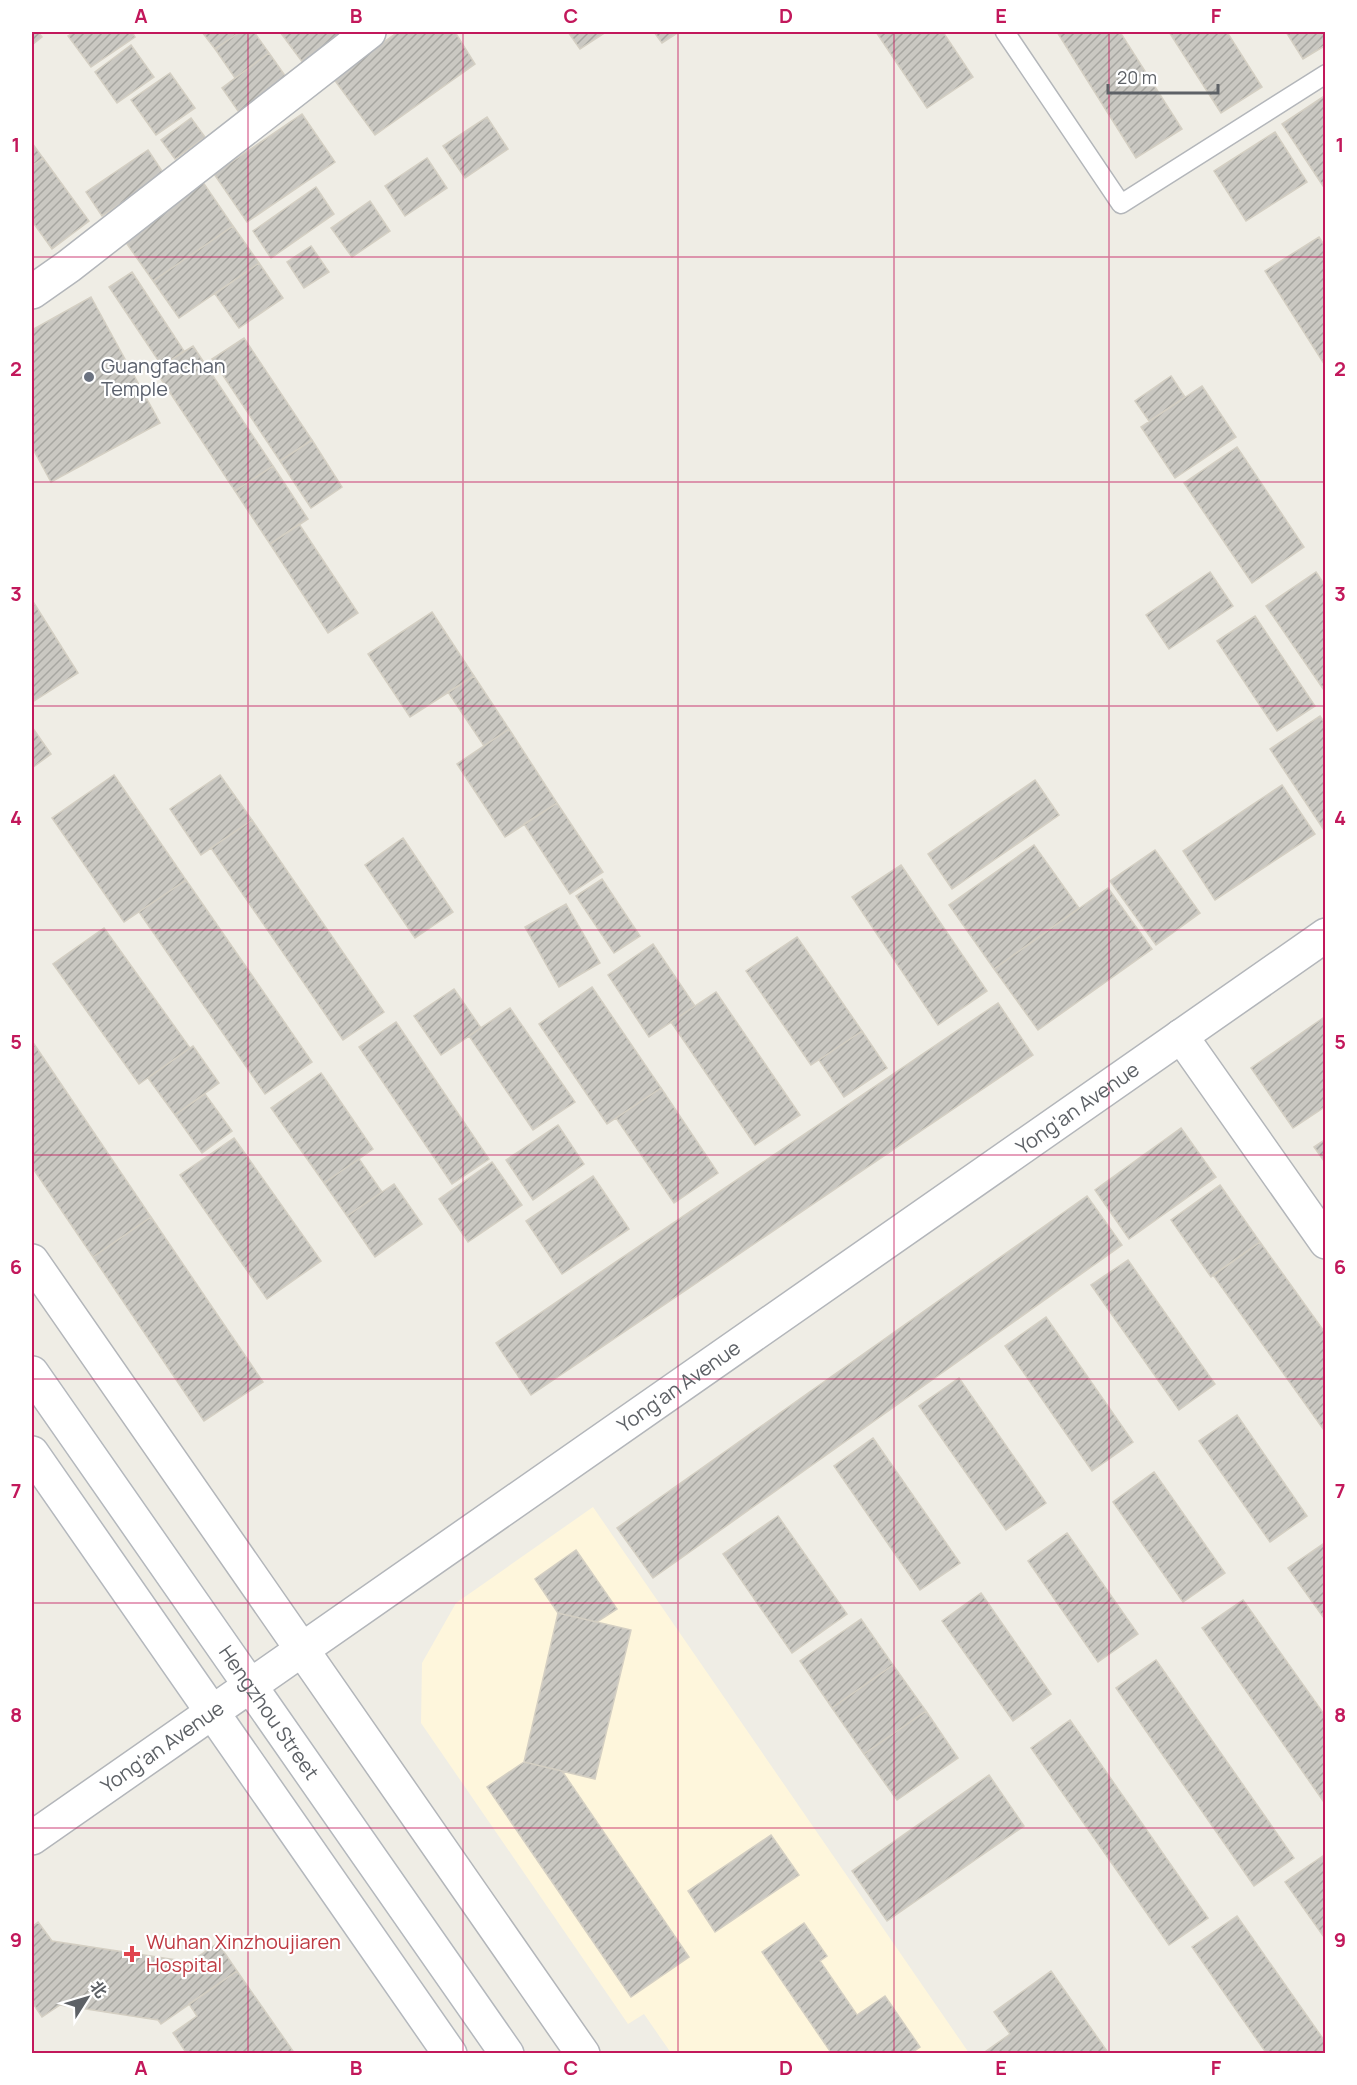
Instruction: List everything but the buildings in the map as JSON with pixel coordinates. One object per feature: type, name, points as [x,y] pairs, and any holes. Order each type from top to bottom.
[{"type":"street","points":[[32,292],[69,266],[369,32]]},
{"type":"street","name":"Yong'an Avenue","points":[[32,1838],[1326,935]]},
{"type":"street","points":[[1181,1036],[1326,1242]]},
{"type":"street","points":[[32,1261],[583,2054]]},
{"type":"street","name":"Hengzhou Street","points":[[32,1372],[507,2054]]},
{"type":"street","points":[[32,1453],[450,2054]]},
{"type":"lane","points":[[1005,32],[1121,204],[1326,74]]},
{"type":"shaded area","points":[[593,1507],[969,2053],[671,2053],[644,2014],[628,2024],[421,1723],[422,1663],[456,1603]]},
{"type":"place","name":"Guangfachan Temple","points":[[89,377]]},
{"type":"place","name":"Wuhan Xinzhoujiaren Hospital","points":[[132,1954]]}]
